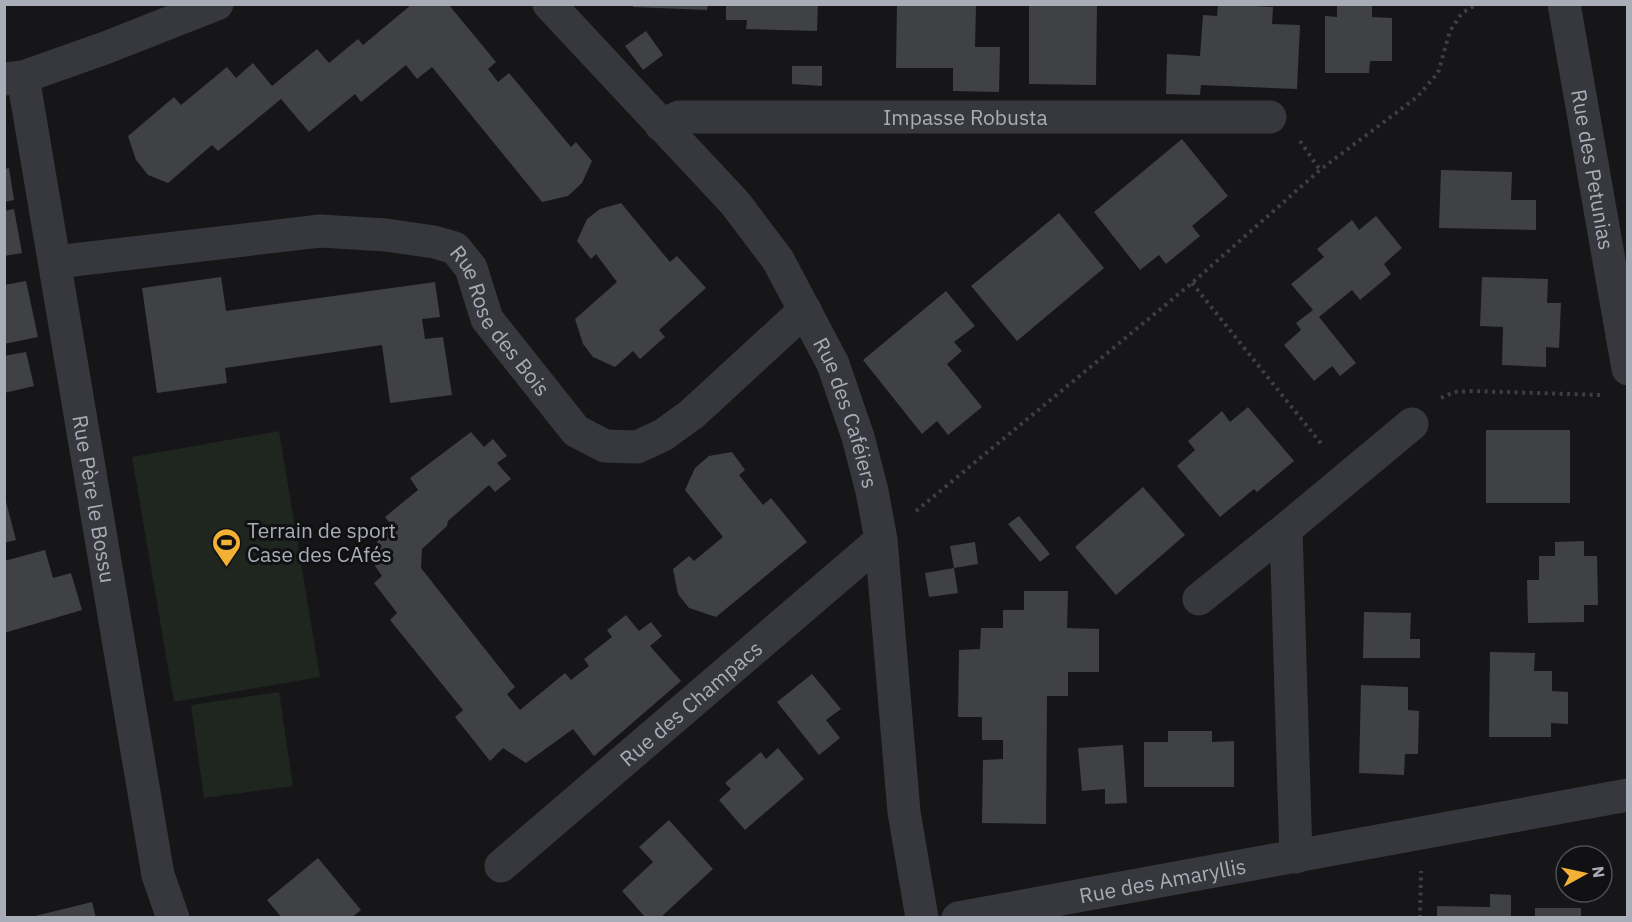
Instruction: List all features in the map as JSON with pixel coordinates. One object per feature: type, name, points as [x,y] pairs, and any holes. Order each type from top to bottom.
[{"type":"street","points":[[14,78],[217,4]]},
{"type":"street","name":"Rue des Caféiers","points":[[549,4],[735,203],[778,260],[833,364],[858,437],[872,490],[881,540],[904,812],[922,918]]},
{"type":"street","name":"Rue des Petunias","points":[[1564,4],[1628,369]]},
{"type":"street","name":"Rue Père le Bossu","points":[[14,78],[56,262],[158,875],[173,918]]},
{"type":"street","name":"Impasse Robusta","points":[[661,125],[679,117],[1270,117]]},
{"type":"street","name":"Rue Rose des Bois","points":[[56,262],[320,231],[386,235],[434,242],[455,248],[471,268],[487,319],[576,431],[605,446],[638,447],[663,435],[692,414],[805,310]]},
{"type":"street","points":[[1199,599],[1412,424]]},
{"type":"street","points":[[1286,529],[1296,857]]},
{"type":"street","name":"Rue des Champacs","points":[[501,866],[881,540]]},
{"type":"street","name":"Rue des Amaryllis","points":[[958,918],[1628,795]]},
{"type":"path","points":[[881,540],[1192,283],[1320,170],[1430,85],[1438,73],[1450,32],[1462,13],[1477,4]]},
{"type":"path","points":[[1192,283],[1348,477]]},
{"type":"path","points":[[1412,424],[1438,399],[1454,392],[1604,395]]},
{"type":"shaded area","name":"Terrain de sport Case des CAfés","points":[[279,431],[320,677],[174,702],[132,457]]},
{"type":"shaded area","points":[[279,692],[293,786],[204,798],[191,705]]},
{"type":"building","points":[[633,4],[708,4],[707,10],[633,7]]},
{"type":"building","points":[[726,4],[818,4],[817,31],[746,29],[747,20],[726,20]]},
{"type":"building","points":[[1029,4],[1097,4],[1096,85],[1029,84]]},
{"type":"building","points":[[1218,4],[1273,7],[1272,24],[1300,25],[1297,89],[1201,85],[1200,95],[1166,94],[1167,54],[1200,56],[1203,15],[1217,16]]},
{"type":"building","points":[[1337,4],[1372,4],[1372,17],[1392,18],[1392,61],[1370,61],[1369,73],[1325,73],[1325,16],[1337,17]]},
{"type":"building","points":[[411,5],[449,5],[496,62],[488,69],[498,82],[509,73],[571,147],[576,142],[592,161],[582,183],[568,196],[542,202],[432,67],[417,79],[406,65],[361,102],[355,94],[309,132],[281,99],[218,151],[212,145],[168,183],[148,175],[136,160],[128,136],[174,97],[181,105],[227,67],[236,78],[253,63],[272,86],[317,49],[329,63],[358,39],[363,45]]},
{"type":"building","points":[[897,5],[976,5],[975,47],[1000,47],[999,92],[953,91],[953,68],[896,68]]},
{"type":"building","points":[[646,31],[663,55],[643,70],[625,46]]},
{"type":"building","points":[[792,66],[822,66],[822,86],[792,84]]},
{"type":"building","points":[[1182,139],[1228,196],[1192,226],[1200,236],[1166,264],[1159,255],[1140,270],[1094,212]]},
{"type":"building","points":[[9,168],[14,200],[4,202],[4,169]]},
{"type":"building","points":[[1441,170],[1512,172],[1511,200],[1536,200],[1536,230],[1439,228]]},
{"type":"building","points":[[621,203],[670,262],[677,256],[706,288],[659,330],[665,337],[640,359],[633,351],[615,367],[593,357],[583,344],[575,319],[617,282],[596,254],[591,259],[577,241],[587,219],[600,209]]},
{"type":"building","points":[[14,209],[22,253],[4,256],[4,211]]},
{"type":"building","points":[[1059,213],[1104,268],[1017,341],[971,286]]},
{"type":"building","points":[[1376,216],[1402,248],[1384,264],[1391,274],[1360,300],[1352,290],[1319,317],[1356,363],[1340,376],[1332,366],[1314,381],[1284,345],[1301,330],[1296,323],[1313,310],[1291,284],[1324,257],[1317,249],[1352,220],[1359,230]]},
{"type":"building","points":[[221,277],[226,311],[435,282],[440,317],[422,319],[425,339],[443,337],[452,395],[390,403],[382,345],[225,368],[227,383],[157,393],[142,288]]},
{"type":"building","points":[[1482,277],[1548,279],[1547,303],[1561,303],[1559,348],[1546,347],[1546,367],[1502,365],[1503,327],[1480,326]]},
{"type":"building","points":[[26,281],[38,337],[4,344],[4,285]]},
{"type":"building","points":[[946,291],[975,326],[954,342],[962,351],[947,364],[982,407],[948,435],[937,421],[922,434],[863,360]]},
{"type":"building","points":[[26,352],[34,386],[4,393],[4,356]]},
{"type":"building","points":[[1248,407],[1294,461],[1257,492],[1254,489],[1220,517],[1177,466],[1195,450],[1188,441],[1222,411],[1230,422]]},
{"type":"building","points":[[1486,430],[1570,430],[1570,503],[1486,503]]},
{"type":"building","points":[[471,432],[484,447],[493,439],[507,456],[497,463],[511,479],[495,492],[489,485],[448,521],[447,526],[422,549],[421,568],[515,687],[507,694],[520,710],[565,673],[571,680],[589,666],[584,659],[612,637],[607,630],[626,615],[639,631],[651,622],[662,636],[650,646],[681,681],[594,756],[573,729],[526,763],[503,748],[490,761],[455,717],[463,710],[390,620],[397,613],[374,583],[382,576],[375,566],[373,550],[382,532],[391,525],[385,517],[418,490],[410,478]]},
{"type":"building","points":[[732,452],[745,470],[739,475],[763,505],[771,498],[807,542],[716,617],[689,608],[678,594],[673,569],[689,556],[694,561],[723,537],[685,490],[695,468],[709,456]]},
{"type":"building","points":[[1143,487],[1185,535],[1116,595],[1075,547]]},
{"type":"building","points":[[4,494],[16,540],[4,543]]},
{"type":"building","points":[[1019,516],[1050,554],[1040,562],[1008,524]]},
{"type":"building","points":[[1584,541],[1584,556],[1597,556],[1598,605],[1584,605],[1584,622],[1528,623],[1527,580],[1539,580],[1539,556],[1555,556],[1555,542]]},
{"type":"building","points":[[975,542],[978,564],[954,568],[950,546]]},
{"type":"building","points":[[45,550],[53,578],[71,573],[82,610],[4,633],[4,561]]},
{"type":"building","points":[[954,568],[958,593],[929,597],[925,573]]},
{"type":"building","points":[[1024,591],[1068,591],[1067,628],[1099,629],[1099,672],[1068,672],[1068,696],[1047,696],[1046,824],[982,823],[983,760],[1003,759],[1003,740],[982,740],[982,717],[958,717],[959,650],[980,649],[981,628],[1003,628],[1003,610],[1024,610]]},
{"type":"building","points":[[1364,612],[1411,613],[1410,639],[1420,639],[1420,658],[1363,658]]},
{"type":"building","points":[[1490,652],[1535,653],[1534,671],[1552,671],[1552,691],[1568,692],[1568,724],[1551,723],[1551,737],[1489,737]]},
{"type":"building","points":[[812,674],[841,709],[826,720],[840,738],[819,755],[777,702]]},
{"type":"building","points":[[1361,685],[1408,687],[1408,710],[1419,711],[1418,754],[1405,754],[1404,775],[1359,773]]},
{"type":"building","points":[[1168,731],[1212,731],[1212,742],[1234,741],[1234,787],[1144,787],[1144,742],[1168,742]]},
{"type":"building","points":[[1123,745],[1127,803],[1105,804],[1105,789],[1082,791],[1078,748]]},
{"type":"building","points":[[778,748],[804,779],[745,830],[719,800],[731,789],[725,783],[761,752],[766,759]]},
{"type":"building","points":[[669,820],[713,869],[660,918],[646,918],[622,891],[653,862],[639,847]]},
{"type":"building","points":[[318,858],[361,910],[351,918],[282,918],[267,900]]},
{"type":"building","points":[[1490,894],[1511,895],[1511,918],[1437,918],[1437,906],[1490,907]]},
{"type":"building","points":[[92,902],[96,918],[31,918],[31,917]]},
{"type":"building","points":[[1535,908],[1581,908],[1581,918],[1535,918]]},
{"type":"place","name":"Terrain de sport Case des CAfés","points":[[226,568]]}]
